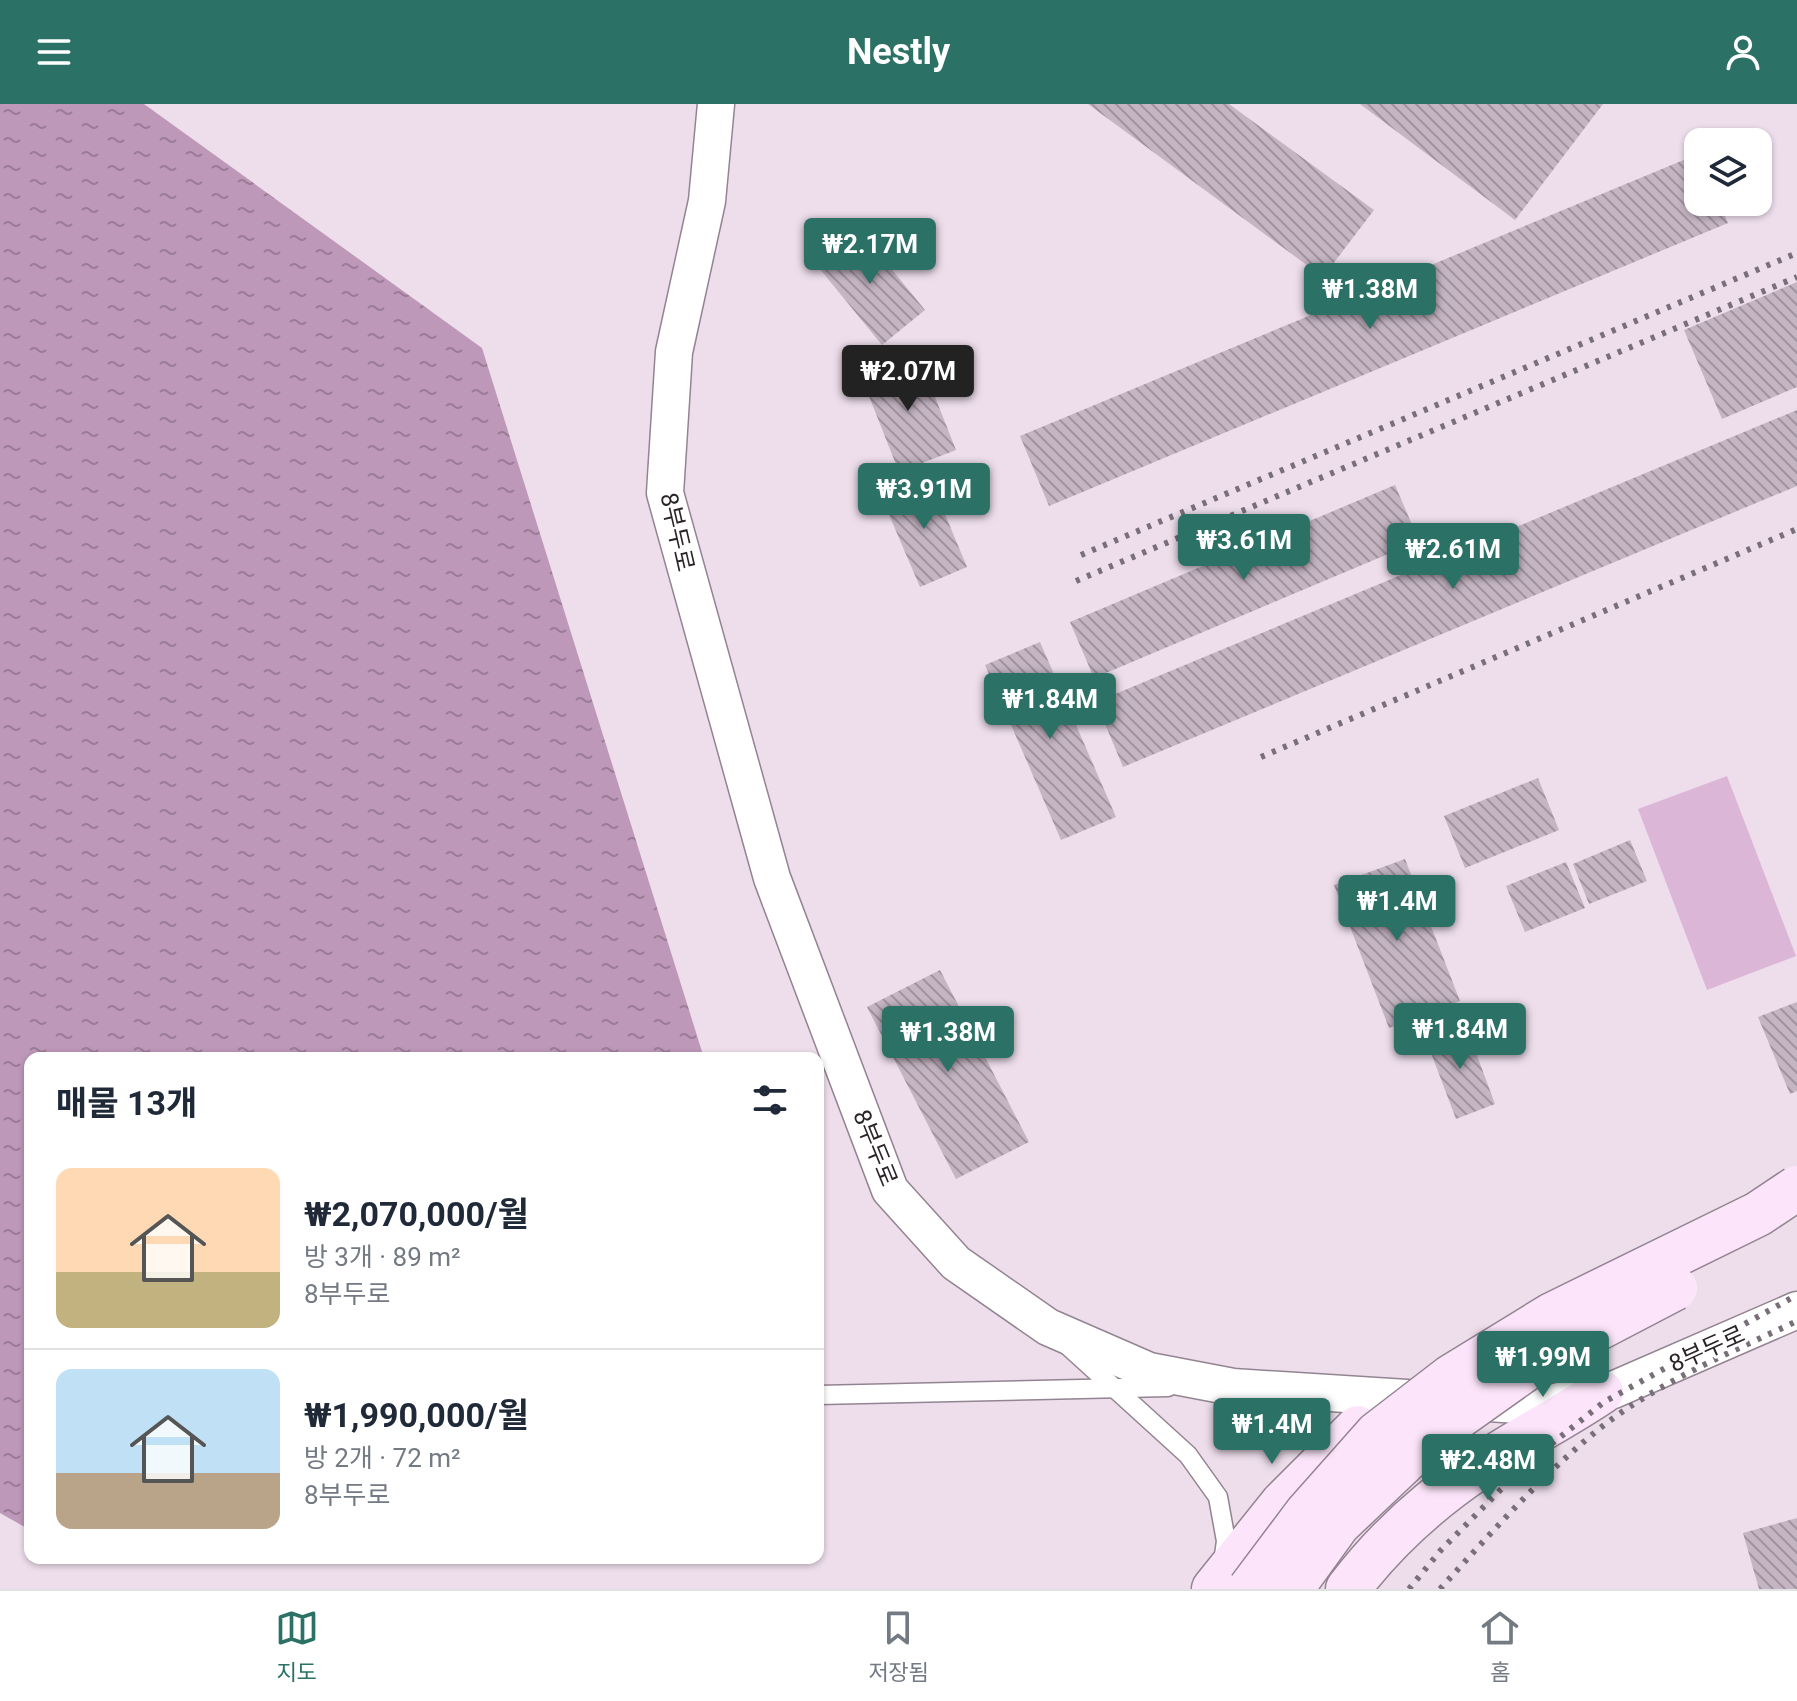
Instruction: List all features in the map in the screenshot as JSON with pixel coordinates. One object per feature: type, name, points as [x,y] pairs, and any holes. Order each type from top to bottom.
[{"type":"main road","points":[[1228,1585],[1307,1513],[1377,1434],[1451,1377],[1552,1315],[1758,1214],[1797,1188]]},
{"type":"main road","points":[[1291,1589],[1338,1524],[1431,1436],[1541,1358],[1797,1225]]},
{"type":"main road","points":[[1354,1580],[1377,1551],[1427,1504],[1480,1465],[1560,1420],[1601,1392]]},
{"type":"main road","points":[[1228,1585],[1283,1503],[1375,1402]]},
{"type":"main road","points":[[1354,1580],[1374,1517],[1383,1448],[1375,1402]]},
{"type":"street","name":"8부두로","points":[[716,104],[707,201],[674,352],[665,493],[772,878],[890,1190],[956,1263],[1048,1327],[1149,1371],[1227,1386],[1375,1402],[1535,1406],[1613,1390],[1797,1310]]},
{"type":"lane","points":[[1048,1327],[1112,1389],[1188,1455],[1218,1497],[1226,1541],[1228,1585]]},
{"type":"lane","points":[[824,1395],[1227,1386]]},
{"type":"shaded area","points":[[1727,776],[1796,956],[1707,990],[1638,809]]},
{"type":"water","points":[[0,104],[144,104],[482,348],[702,1052],[24,1052],[24,1527],[0,1513]]},
{"type":"building","points":[[1088,104],[1229,104],[1374,210],[1323,277]]},
{"type":"building","points":[[1360,104],[1603,104],[1515,220]]},
{"type":"building","points":[[1684,160],[1684,216],[1725,216],[1728,223],[1049,506],[1020,436]]},
{"type":"building","points":[[858,228],[925,310],[882,345],[815,263]]},
{"type":"building","points":[[1797,282],[1797,387],[1722,419],[1684,330]]},
{"type":"building","points":[[918,354],[956,450],[899,472],[861,376]]},
{"type":"building","points":[[1797,410],[1797,486],[1123,767],[1096,702]]},
{"type":"building","points":[[929,476],[967,567],[920,587],[881,496]]},
{"type":"building","points":[[1395,485],[1419,541],[1094,678],[1070,622]]},
{"type":"building","points":[[1040,642],[1116,817],[1061,840],[985,665]]},
{"type":"building","points":[[1538,778],[1559,830],[1465,868],[1444,816]]},
{"type":"building","points":[[1630,840],[1647,881],[1589,904],[1573,864]]},
{"type":"building","points":[[1405,859],[1460,1001],[1389,1028],[1334,885]]},
{"type":"building","points":[[1566,862],[1585,908],[1525,932],[1506,886]]},
{"type":"building","points":[[940,970],[1029,1142],[956,1179],[867,1007]]},
{"type":"building","points":[[1797,1002],[1797,1091],[1790,1094],[1758,1017]]},
{"type":"building","points":[[1465,1023],[1495,1104],[1456,1119],[1425,1037]]},
{"type":"building","points":[[1797,1518],[1797,1589],[1759,1589],[1743,1533]]},
{"type":"railway","points":[[1081,555],[1797,253]]},
{"type":"railway","points":[[1076,581],[1797,277]]},
{"type":"railway","points":[[1261,757],[1797,529]]},
{"type":"railway","points":[[1409,1589],[1441,1550],[1525,1465],[1604,1402],[1797,1295]]},
{"type":"railway","points":[[1440,1589],[1536,1486],[1599,1429],[1670,1383],[1797,1321]]}]
